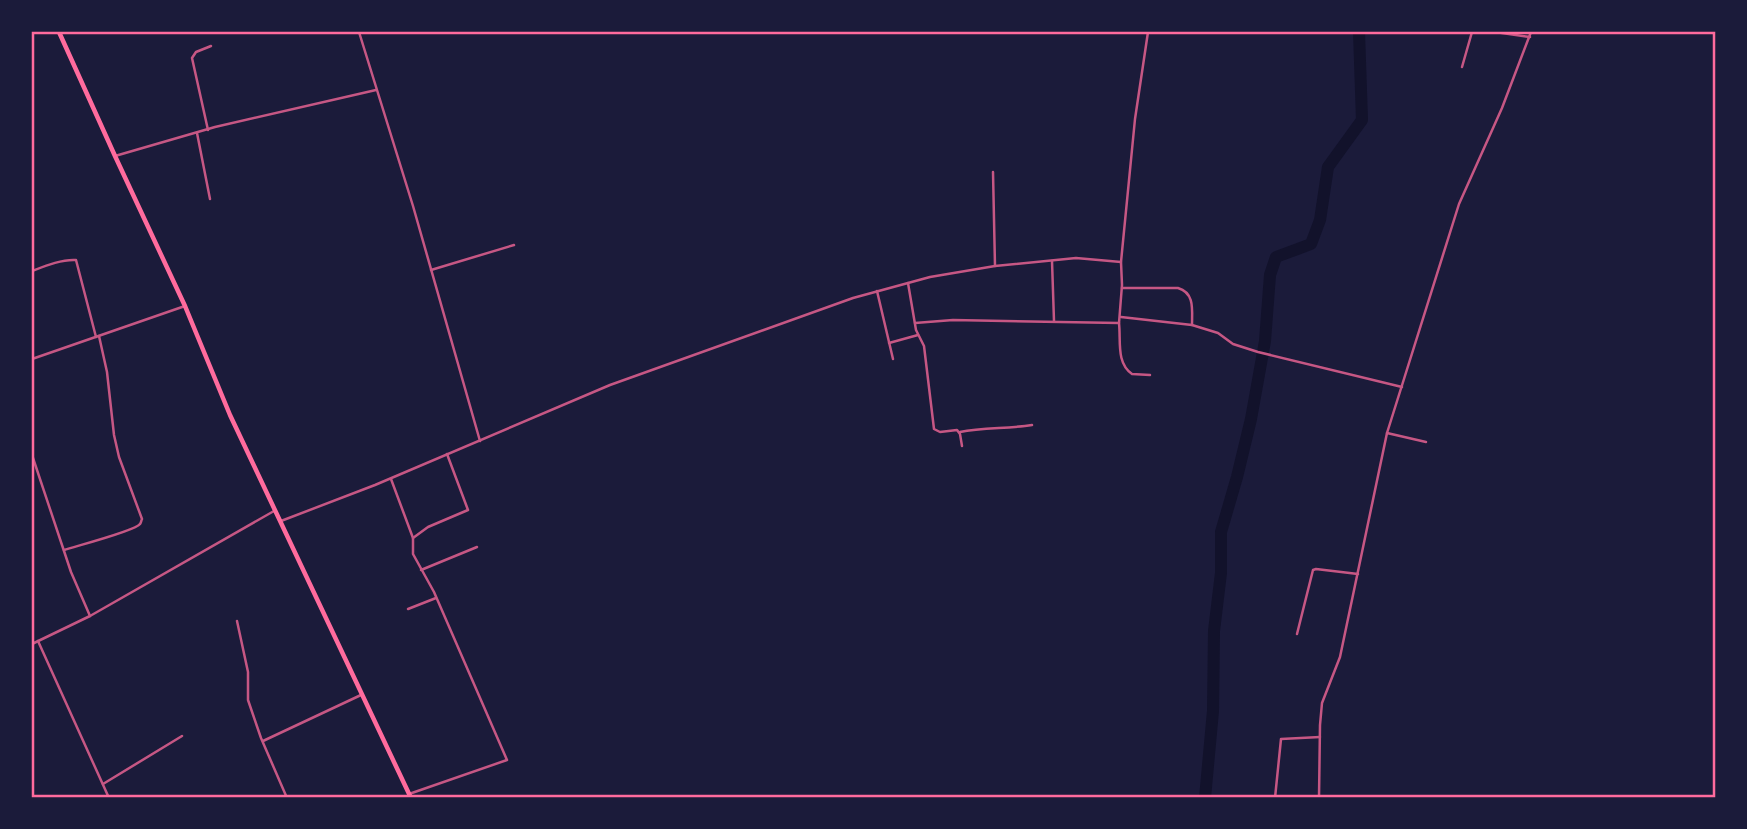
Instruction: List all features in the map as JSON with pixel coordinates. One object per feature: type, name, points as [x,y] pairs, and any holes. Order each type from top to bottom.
[{"type":"main road","points":[[58,32],[185,306],[230,415],[410,796]]},
{"type":"street","points":[[359,32],[480,441]]},
{"type":"street","points":[[1149,32],[1134,129],[1121,262],[1119,323],[1123,366],[1132,374],[1150,374]]},
{"type":"street","points":[[1462,68],[1472,32]]},
{"type":"street","points":[[1495,32],[1530,37]]},
{"type":"street","points":[[1319,797],[1322,703],[1340,657],[1387,433],[1459,204],[1502,108],[1531,32]]},
{"type":"street","points":[[208,130],[192,58],[196,52],[211,46]]},
{"type":"street","points":[[115,156],[208,130],[376,90]]},
{"type":"street","points":[[197,133],[210,199]]},
{"type":"street","points":[[993,172],[995,266]]},
{"type":"street","points":[[431,270],[514,245]]},
{"type":"street","points":[[281,521],[390,479],[610,385],[853,298],[908,283],[995,266],[1076,258],[1121,262]]},
{"type":"street","points":[[32,271],[76,260],[107,372],[119,457],[142,519],[138,527],[64,550]]},
{"type":"street","points":[[1052,261],[1055,322]]},
{"type":"street","points":[[908,283],[918,335],[924,346],[934,429],[938,432],[960,432],[1032,425]]},
{"type":"street","points":[[1122,288],[1184,289],[1191,299],[1192,325]]},
{"type":"street","points":[[877,291],[893,359]]},
{"type":"street","points":[[32,359],[185,306]]},
{"type":"street","points":[[1121,317],[1192,325],[1218,333],[1233,344],[1258,352],[1402,387]]},
{"type":"street","points":[[915,323],[953,320],[1119,323]]},
{"type":"street","points":[[889,343],[918,335]]},
{"type":"street","points":[[960,432],[962,446]]},
{"type":"street","points":[[1387,433],[1426,442]]},
{"type":"street","points":[[413,538],[428,527],[468,510],[447,454]]},
{"type":"street","points":[[32,455],[71,572],[90,616]]},
{"type":"street","points":[[390,479],[413,538],[413,554],[436,598],[507,760],[410,796]]},
{"type":"street","points":[[32,644],[90,616],[276,511]]},
{"type":"street","points":[[421,570],[477,547]]},
{"type":"street","points":[[1297,634],[1312,570],[1358,574]]},
{"type":"street","points":[[408,608],[436,598]]},
{"type":"street","points":[[237,621],[248,672],[248,700],[287,797]]},
{"type":"street","points":[[38,641],[109,797]]},
{"type":"street","points":[[263,741],[362,694]]},
{"type":"street","points":[[103,784],[181,736]]},
{"type":"street","points":[[1275,797],[1280,740],[1320,737]]},
{"type":"waterway","points":[[1205,798],[1213,711],[1214,631],[1221,573],[1221,532],[1251,419],[1265,341],[1270,275],[1276,257],[1311,244],[1320,220],[1328,167],[1362,120],[1359,32]]}]
